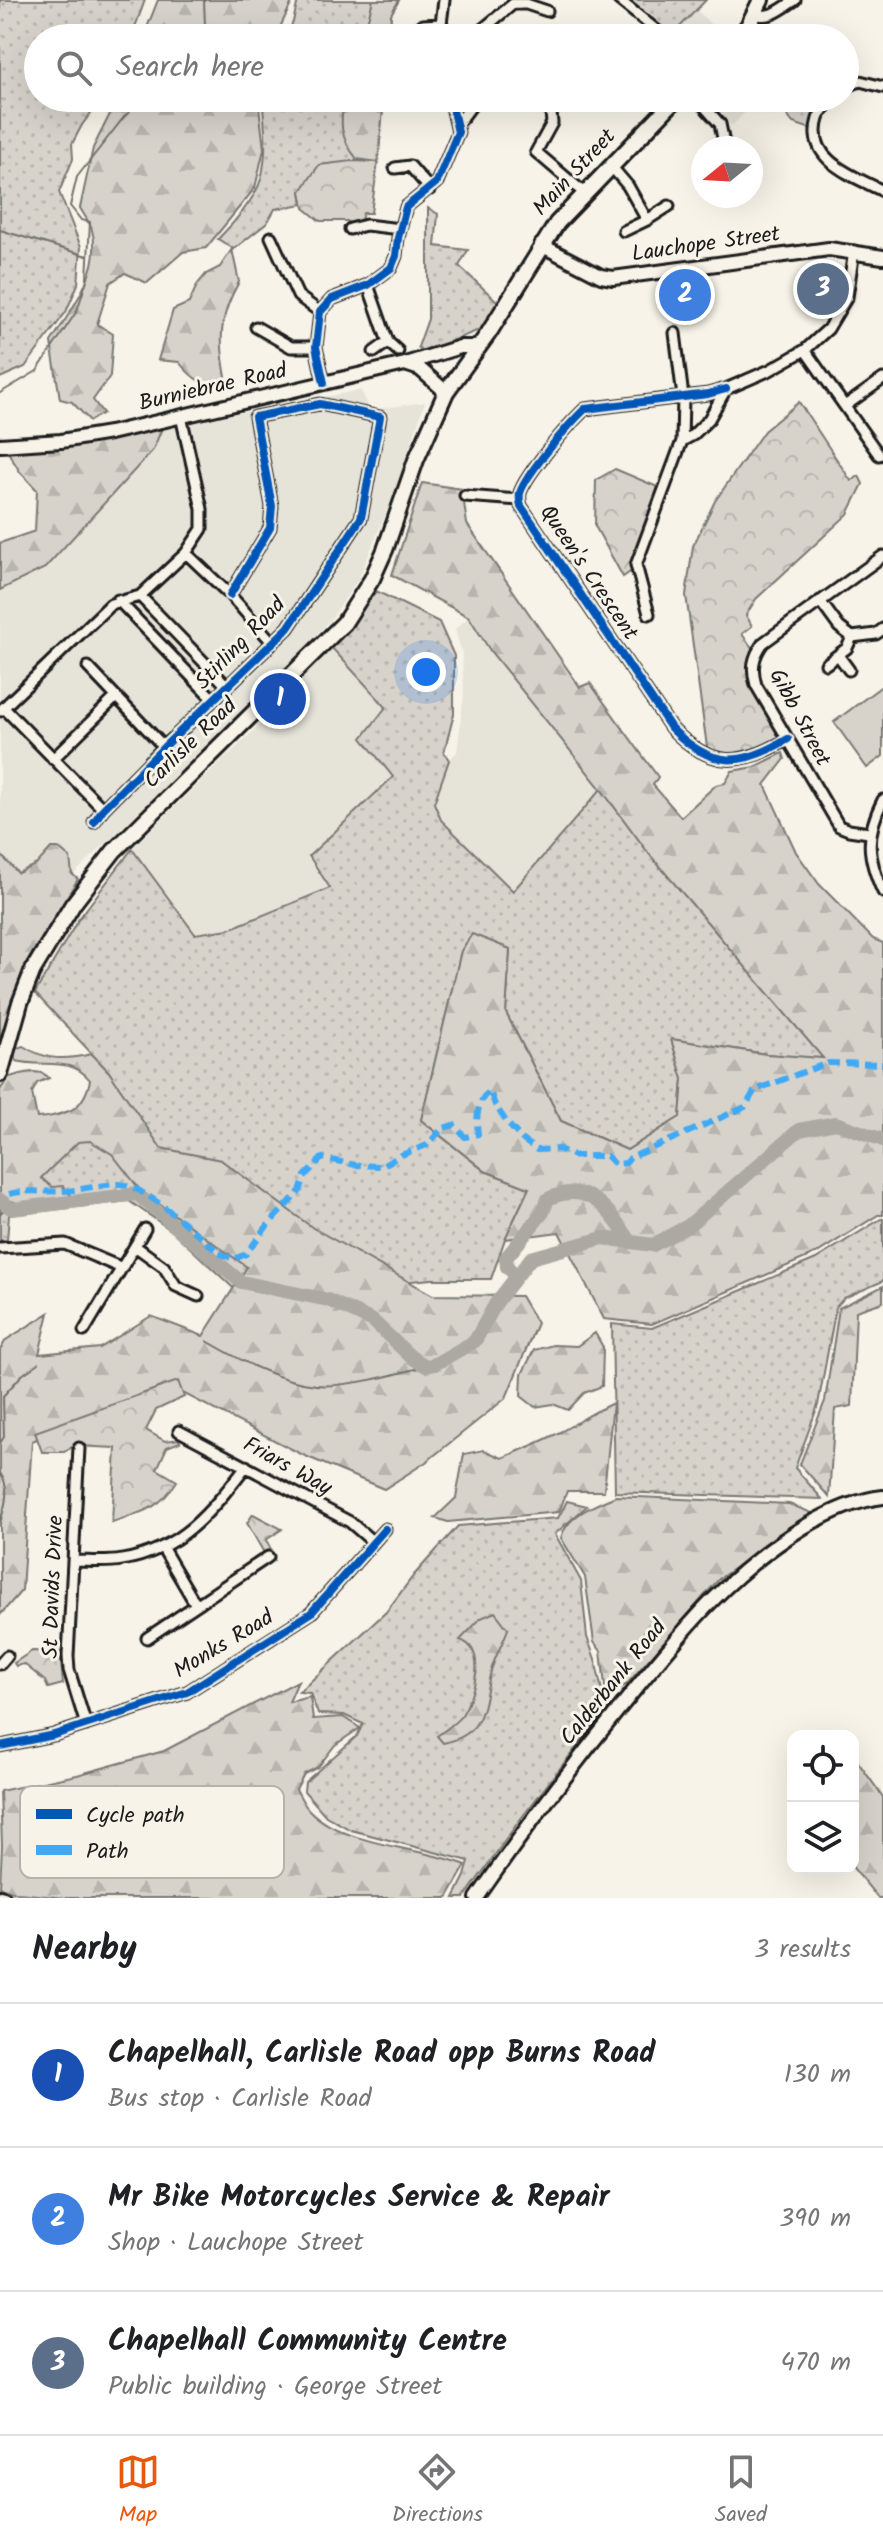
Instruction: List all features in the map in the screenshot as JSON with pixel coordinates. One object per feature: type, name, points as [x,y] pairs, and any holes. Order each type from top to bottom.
[{"type":"main road","points":[[747,24],[758,7]]},
{"type":"main road","name":"Main Street","points":[[541,245],[584,193],[663,112]]},
{"type":"main road","name":"Carlisle Road","points":[[0,1074],[25,988],[73,904],[114,851],[344,623],[385,550],[416,460],[446,392],[478,347],[541,245]]},
{"type":"street","points":[[441,24],[444,0]]},
{"type":"street","points":[[619,0],[646,24]]},
{"type":"street","points":[[758,7],[760,17],[772,14],[795,0]]},
{"type":"street","points":[[489,24],[513,4],[526,4],[547,11]]},
{"type":"street","points":[[859,81],[883,87]]},
{"type":"street","points":[[324,383],[316,347],[320,312],[332,299],[368,285],[391,268],[406,207],[437,182],[458,132],[454,112]]},
{"type":"street","points":[[457,125],[467,112]]},
{"type":"street","points":[[551,112],[552,123],[536,152],[584,193]]},
{"type":"street","points":[[709,112],[720,124],[722,136]]},
{"type":"street","points":[[822,112],[816,134],[820,150],[829,163],[883,191]]},
{"type":"street","points":[[395,168],[410,166],[430,189]]},
{"type":"street","points":[[611,166],[628,186],[647,220]]},
{"type":"street","points":[[624,231],[669,206]]},
{"type":"street","points":[[350,229],[366,220],[400,229]]},
{"type":"street","points":[[271,237],[298,296],[320,312]]},
{"type":"street","name":"Lauchope Street","points":[[541,245],[601,276],[613,278],[829,249],[883,257]]},
{"type":"street","points":[[279,255],[291,248]]},
{"type":"street","name":"Queen's Crescent","points":[[788,739],[742,761],[730,762],[710,757],[684,741],[671,728],[521,506],[520,500],[523,487],[543,458],[585,409],[726,389],[770,370],[805,350],[828,329],[842,308],[847,297],[854,251]]},
{"type":"street","points":[[368,285],[388,342],[398,351]]},
{"type":"street","points":[[256,327],[291,347],[316,347]]},
{"type":"street","points":[[649,614],[636,565],[682,441],[683,397],[675,333]]},
{"type":"street","points":[[374,352],[388,342]]},
{"type":"street","name":"Burniebrae Road","points":[[0,445],[37,444],[98,435],[405,364],[460,347],[478,347]]},
{"type":"street","points":[[805,350],[879,455]]},
{"type":"street","points":[[431,381],[432,363],[443,351]]},
{"type":"street","points":[[405,364],[420,369],[446,392]]},
{"type":"street","points":[[845,406],[883,379]]},
{"type":"street","points":[[682,441],[709,419],[726,389]]},
{"type":"street","name":"Stirling Road","points":[[94,822],[164,747],[288,628],[361,518],[380,417],[320,404],[255,417],[272,506],[270,528],[230,595]]},
{"type":"street","points":[[103,809],[2,710],[111,604],[140,596],[186,553],[202,529],[202,509],[181,416]]},
{"type":"street","points":[[465,496],[520,500]]},
{"type":"street","points":[[186,553],[230,595],[272,642]]},
{"type":"street","name":"Gibb Street","points":[[869,833],[839,826],[756,685],[753,668],[754,659],[763,643],[883,556]]},
{"type":"street","points":[[140,596],[227,686]]},
{"type":"street","points":[[118,600],[213,699]]},
{"type":"street","points":[[820,601],[839,627],[852,637],[876,634],[883,629]]},
{"type":"street","points":[[826,664],[847,648],[852,637]]},
{"type":"street","points":[[838,655],[849,670]]},
{"type":"street","points":[[88,667],[164,747]]},
{"type":"street","points":[[53,759],[116,697]]},
{"type":"street","points":[[883,800],[869,833],[874,871],[883,892]]},
{"type":"street","points":[[84,1331],[145,1229]]},
{"type":"street","points":[[0,1248],[65,1244],[122,1268]]},
{"type":"street","points":[[135,1246],[164,1267],[176,1286],[198,1296]]},
{"type":"street","name":"Friars Way","points":[[179,1431],[350,1522],[373,1542]]},
{"type":"street","name":"St Davids Drive","points":[[79,1448],[69,1670],[86,1725]]},
{"type":"street","points":[[73,1561],[120,1561],[162,1547],[206,1517],[246,1466]]},
{"type":"street","name":"Calderbank Road","points":[[477,1898],[559,1783],[689,1623],[738,1574],[773,1546],[813,1523],[850,1504],[883,1497]]},
{"type":"street","name":"Monks Road","points":[[0,1746],[54,1735],[187,1692],[311,1613],[385,1529]]},
{"type":"street","points":[[162,1547],[196,1605]]},
{"type":"street","points":[[147,1638],[268,1557]]},
{"type":"shaded area","points":[[697,10],[710,24],[683,24]]},
{"type":"shaded area","points":[[718,112],[745,112],[732,126]]},
{"type":"shaded area","points":[[361,390],[370,410],[425,402],[394,494],[359,578],[334,615],[293,663],[46,901],[0,854],[0,590],[45,568],[153,450],[162,428]]},
{"type":"shaded area","points":[[469,617],[491,652],[601,789],[513,892],[441,820],[434,803],[449,760],[457,752],[464,693],[462,654],[455,629]]},
{"type":"shaded area","points":[[331,647],[386,708],[393,777],[309,856],[331,888],[229,929],[195,934],[132,848],[252,732]]},
{"type":"green space","points":[[0,0],[145,0],[136,24],[24,24],[24,112],[92,112],[72,144],[73,159],[59,192],[81,247],[78,284],[66,312],[25,367],[0,378]]},
{"type":"green space","points":[[158,0],[293,0],[282,24],[149,24]]},
{"type":"green space","points":[[298,0],[399,0],[391,14],[390,24],[293,22]]},
{"type":"green space","points":[[373,0],[399,0],[391,14],[390,24],[367,24]]},
{"type":"green space","points":[[624,0],[706,0],[683,24],[657,24]]},
{"type":"green space","points":[[111,112],[260,112],[264,149],[255,188],[206,248],[183,252],[147,283],[125,273],[110,283],[97,324],[113,334],[110,376],[93,400],[103,413],[90,421],[72,402],[60,399],[51,342],[76,303],[93,260],[91,227],[80,208],[93,148]]},
{"type":"green space","points":[[263,112],[383,112],[378,162],[352,161],[301,191],[303,204],[275,209],[267,223],[234,249],[218,239],[249,203],[261,179]]},
{"type":"green space","points":[[343,112],[383,112],[378,162],[357,159],[344,137]]},
{"type":"green space","points":[[784,112],[815,112],[811,129],[793,123]]},
{"type":"green space","points":[[378,162],[371,213],[363,213],[361,220],[350,225],[347,221],[320,221],[304,208],[301,191],[319,165]]},
{"type":"green space","points":[[428,208],[438,214],[435,246],[468,250],[459,266],[498,302],[482,329],[423,352],[418,347],[428,319]]},
{"type":"green space","points":[[232,249],[239,282],[223,322],[223,359],[228,388],[200,381],[179,362],[158,360],[173,310],[189,303],[197,285],[206,274],[220,267]]},
{"type":"green space","points":[[799,402],[851,481],[859,476],[863,484],[848,514],[756,599],[746,615],[752,626],[742,634],[755,652],[751,667],[785,739],[741,759],[708,754],[686,595],[693,546],[715,501],[764,431]]},
{"type":"green space","points":[[162,428],[153,450],[45,568],[0,590],[0,543],[35,531],[37,490],[20,472],[8,452]]},
{"type":"green space","points":[[615,469],[660,488],[633,559],[633,570],[623,577],[595,526],[596,480]]},
{"type":"green space","points":[[422,483],[462,489],[467,524],[580,687],[590,683],[658,777],[653,785],[681,817],[716,785],[725,783],[732,771],[755,767],[783,753],[785,759],[765,785],[796,852],[819,884],[873,939],[883,943],[883,1215],[878,1215],[817,1253],[652,1324],[604,1319],[559,1232],[505,1239],[529,1188],[485,1171],[421,1120],[461,951],[472,934],[510,949],[506,1013],[561,1121],[627,1150],[680,1117],[683,1079],[671,1039],[766,1054],[823,1058],[650,855],[491,652],[469,617],[392,575]]},
{"type":"green space","points":[[376,591],[439,622],[454,656],[454,714],[444,752],[449,760],[434,803],[441,820],[513,891],[601,789],[650,855],[824,1059],[766,1054],[671,1039],[683,1079],[680,1117],[627,1150],[561,1121],[506,1013],[510,949],[472,935],[461,952],[421,1120],[485,1171],[529,1188],[505,1239],[491,1279],[431,1279],[244,1298],[172,1231],[129,1201],[9,1215],[7,1240],[0,1240],[0,1132],[122,1095],[109,1072],[35,993],[78,920],[132,849],[195,934],[229,929],[330,888],[309,856],[393,777],[362,738],[386,707],[331,647]]},
{"type":"green space","points":[[883,685],[883,756],[867,768],[834,722]]},
{"type":"green space","points":[[51,848],[58,848],[70,858],[72,874],[78,879],[24,967],[0,1040],[0,854],[18,873],[37,864]]},
{"type":"green space","points":[[23,1046],[56,1058],[92,1054],[109,1072],[161,1148],[221,1160],[313,1228],[433,1295],[521,1296],[537,1323],[506,1398],[426,1462],[384,1489],[303,1455],[179,1391],[91,1417],[32,1441],[22,1590],[0,1615],[0,1350],[6,1340],[49,1313],[39,1354],[100,1348],[151,1316],[203,1336],[247,1267],[141,1191],[112,1154],[90,1141],[78,1142],[41,1178],[52,1187],[63,1186],[74,1199],[18,1204],[12,1201],[0,1214],[0,1090],[9,1077],[30,1072],[45,1075],[49,1078],[37,1083],[32,1093],[37,1118],[47,1117],[65,1113],[78,1105],[90,1080],[66,1065],[16,1061],[14,1054],[17,1048]]},
{"type":"green space","points":[[881,1219],[883,1281],[844,1298],[836,1307],[818,1405],[795,1468],[822,1499],[615,1492],[612,1324],[652,1328],[816,1259]]},
{"type":"green space","points":[[883,1286],[883,1302],[856,1311],[852,1406],[835,1409],[829,1497],[800,1464],[825,1401],[839,1308]]},
{"type":"green space","points":[[595,1333],[603,1347],[602,1386],[584,1393],[568,1410],[553,1404],[535,1407],[521,1396],[522,1374],[534,1350],[553,1345],[577,1346]]},
{"type":"green space","points":[[178,1381],[184,1397],[156,1410],[146,1430],[165,1441],[179,1439],[180,1442],[167,1447],[157,1469],[177,1481],[157,1504],[112,1522],[116,1448],[74,1446],[64,1452],[42,1452],[35,1432]]},
{"type":"green space","points":[[613,1403],[604,1491],[567,1491],[559,1512],[448,1522],[435,1518],[456,1498],[464,1454],[484,1450],[502,1458],[555,1435]]},
{"type":"green space","points":[[616,1496],[789,1504],[812,1513],[719,1579],[628,1683],[604,1701],[601,1651],[594,1642],[585,1577],[561,1538],[575,1517]]},
{"type":"green space","points":[[567,1501],[587,1506],[555,1534],[581,1581],[587,1637],[602,1691],[600,1717],[464,1898],[454,1898],[469,1861],[351,1830],[326,1816],[304,1791],[305,1782],[357,1736],[363,1724],[344,1715],[318,1714],[310,1693],[299,1692],[386,1612],[458,1526],[558,1518]]},
{"type":"green space","points":[[253,1514],[282,1529],[266,1540],[271,1549],[264,1553],[247,1523]]},
{"type":"green space","points":[[495,1612],[508,1629],[493,1665],[480,1716],[468,1733],[443,1743],[437,1736],[462,1715],[471,1697],[476,1674],[474,1653],[469,1645],[460,1640],[481,1618]]},
{"type":"green space","points":[[32,1651],[60,1652],[63,1684],[48,1688],[45,1681],[24,1664],[16,1666],[14,1663]]},
{"type":"green space","points":[[298,1681],[289,1702],[310,1697],[313,1719],[343,1717],[360,1728],[335,1745],[318,1767],[304,1774],[296,1789],[305,1806],[342,1832],[466,1865],[447,1898],[65,1898],[18,1893],[0,1887],[0,1791],[20,1787],[20,1878],[284,1878],[284,1786],[24,1786],[164,1751]]},
{"type":"green space","points":[[859,1763],[883,1797],[883,1898],[878,1898],[858,1874]]},
{"type":"waterway","points":[[204,0],[205,24]]},
{"type":"waterway","points":[[0,393],[37,371],[77,311],[87,279],[90,222],[81,220],[70,206],[77,177],[129,112]]},
{"type":"waterway","points":[[0,230],[87,256]]},
{"type":"waterway","points":[[0,1200],[12,1209],[137,1194],[241,1282],[328,1300],[373,1321],[411,1357],[426,1366],[475,1341],[496,1303],[531,1258],[603,1238],[653,1245],[688,1226],[799,1130],[836,1123],[883,1140]]},
{"type":"waterway","points":[[517,1276],[507,1267],[506,1258],[543,1212],[548,1199],[563,1194],[576,1193],[597,1201],[631,1242]]},
{"type":"waterway","points":[[207,1341],[273,1374],[316,1385],[356,1382],[426,1366]]},
{"type":"waterway","points":[[0,1443],[4,1437],[3,1396],[22,1375],[39,1363]]},
{"type":"waterway","points":[[0,1473],[6,1491],[0,1523]]},
{"type":"marked path","points":[[9,1194],[112,1184],[130,1186],[171,1212],[219,1253],[234,1259],[246,1254],[300,1191],[305,1176],[322,1158],[356,1165],[382,1166],[427,1145],[443,1128],[454,1125],[465,1137],[478,1134],[480,1104],[490,1091],[508,1124],[537,1150],[559,1149],[574,1156],[607,1156],[615,1164],[626,1163],[630,1158],[745,1107],[755,1090],[828,1063],[883,1064]]},
{"type":"cycle path","points":[[324,383],[316,347],[320,312],[332,299],[368,285],[391,268],[406,207],[437,182],[458,132],[453,112]]},
{"type":"cycle path","points":[[726,389],[708,394],[585,409],[530,474],[520,493],[520,501],[671,728],[700,751],[727,759],[756,755],[788,739]]},
{"type":"cycle path","points":[[94,822],[164,747],[288,628],[361,518],[380,417],[320,404],[255,417],[272,506],[270,528],[230,595]]},
{"type":"cycle path","points":[[0,1746],[54,1735],[187,1692],[311,1613],[385,1529]]},
{"type":"place","name":"Chapelhall Community Centre","points":[[823,289]]},
{"type":"place","name":"Mr Bike Motorcycles Service & Repair","points":[[685,295]]},
{"type":"place","name":"Chapelhall, Carlisle Road opp Burns Road","points":[[280,699]]}]
